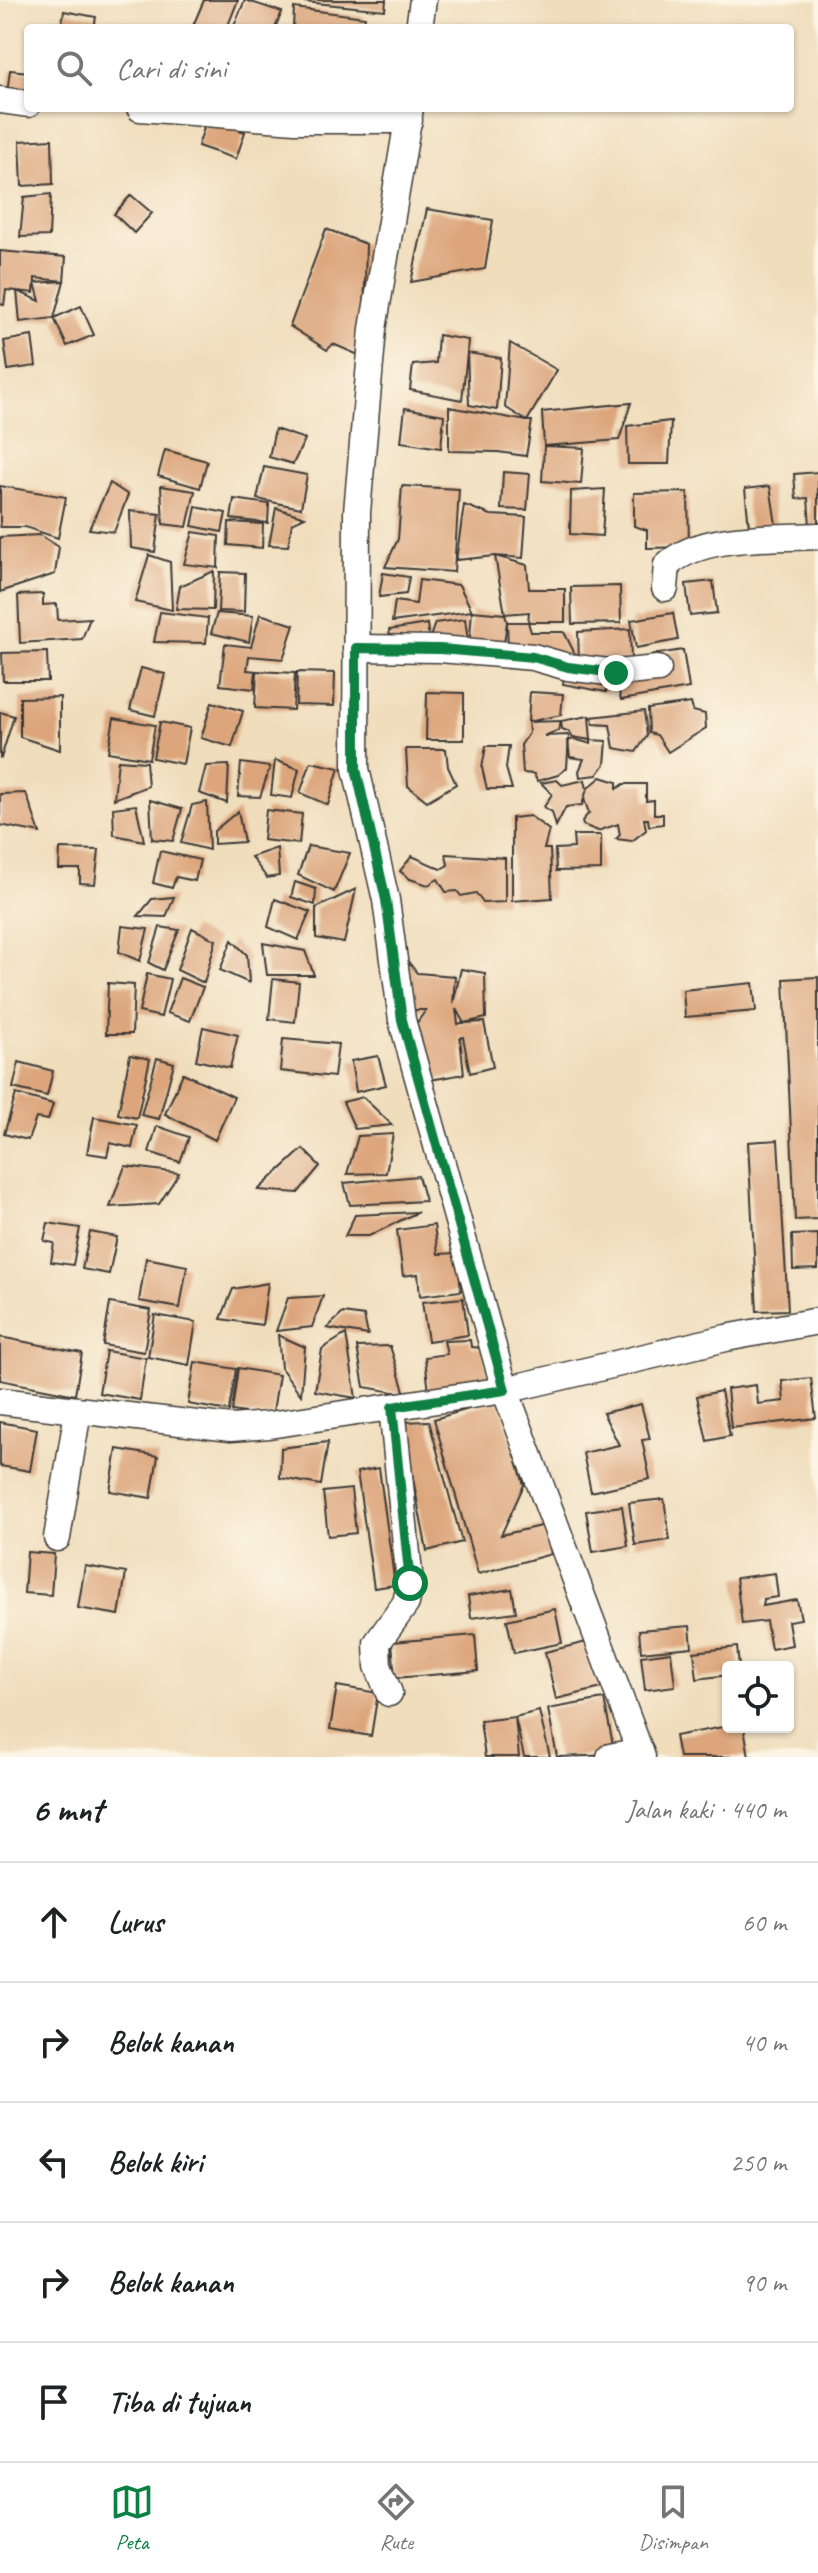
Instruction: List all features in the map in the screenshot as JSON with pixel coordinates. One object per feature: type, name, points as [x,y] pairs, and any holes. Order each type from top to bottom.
[{"type":"street","points":[[420,24],[423,0]]},
{"type":"street","points":[[0,100],[24,103]]},
{"type":"street","points":[[192,112],[295,120],[410,114],[373,329],[357,512],[356,769],[386,900],[402,1020],[505,1390],[641,1754],[610,1757]]},
{"type":"street","points":[[665,588],[667,565],[688,550],[710,543],[818,536]]},
{"type":"street","points":[[356,648],[440,649],[533,657],[568,667],[616,673],[658,669]]},
{"type":"street","points":[[0,1401],[231,1428],[325,1419],[505,1390],[726,1338],[818,1321]]},
{"type":"street","points":[[389,1693],[378,1666],[377,1643],[406,1603],[410,1583],[392,1407]]},
{"type":"street","points":[[57,1538],[78,1411]]},
{"type":"building","points":[[204,0],[238,0],[229,24],[194,24]]},
{"type":"building","points":[[245,0],[282,12],[277,24],[235,24]]},
{"type":"building","points":[[305,0],[386,0],[385,10]]},
{"type":"building","points":[[294,8],[365,17],[364,24],[293,24]]},
{"type":"building","points":[[64,11],[96,17],[95,24],[62,24]]},
{"type":"building","points":[[10,70],[24,72],[24,96],[7,94]]},
{"type":"building","points":[[207,119],[245,132],[236,159],[198,146]]},
{"type":"building","points":[[52,139],[53,184],[22,186],[20,141]]},
{"type":"building","points":[[51,194],[49,236],[20,237],[24,197]]},
{"type":"building","points":[[131,195],[152,213],[134,233],[114,214]]},
{"type":"building","points":[[427,209],[493,220],[485,269],[411,282]]},
{"type":"building","points":[[326,229],[366,244],[363,357],[333,344],[327,350],[290,326]]},
{"type":"building","points":[[0,251],[66,257],[64,281],[35,278],[34,293],[6,290],[4,305],[0,304]]},
{"type":"building","points":[[64,281],[54,318],[20,322],[17,291],[40,301],[35,283]]},
{"type":"building","points":[[81,306],[94,335],[67,346],[54,318]]},
{"type":"building","points":[[438,335],[468,340],[462,400],[410,390],[413,365],[436,363]]},
{"type":"building","points":[[32,336],[36,366],[8,370],[4,341]]},
{"type":"building","points":[[510,343],[557,370],[527,421],[505,407]]},
{"type":"building","points":[[467,353],[501,358],[497,410],[469,405]]},
{"type":"building","points":[[631,403],[619,440],[544,446],[542,412]]},
{"type":"building","points":[[449,407],[532,421],[526,456],[449,451]]},
{"type":"building","points":[[405,408],[444,415],[441,448],[401,442]]},
{"type":"building","points":[[671,421],[669,464],[628,464],[627,426]]},
{"type":"building","points":[[275,429],[305,439],[293,464],[269,457]]},
{"type":"building","points":[[544,446],[584,448],[581,484],[542,481]]},
{"type":"building","points":[[165,450],[207,461],[200,488],[158,476]]},
{"type":"building","points":[[264,467],[307,475],[301,508],[257,499]]},
{"type":"building","points":[[503,472],[530,474],[527,510],[501,509]]},
{"type":"building","points":[[818,472],[818,525],[810,526],[808,498],[796,499],[794,474]]},
{"type":"building","points":[[110,483],[128,495],[114,532],[89,529]]},
{"type":"building","points":[[0,486],[66,497],[58,538],[25,527],[0,527]]},
{"type":"building","points":[[161,486],[195,491],[187,527],[163,524]]},
{"type":"building","points":[[402,486],[459,489],[454,572],[385,567],[398,539]]},
{"type":"building","points":[[770,486],[777,531],[749,527],[745,489]]},
{"type":"building","points":[[605,489],[602,536],[570,534],[571,491]]},
{"type":"building","points":[[688,492],[689,547],[647,548],[647,530],[634,526],[634,493]]},
{"type":"building","points":[[234,499],[269,504],[268,523],[231,519]]},
{"type":"building","points":[[464,505],[491,515],[526,517],[523,558],[495,556],[456,560]]},
{"type":"building","points":[[196,507],[226,513],[222,532],[192,526]]},
{"type":"building","points":[[276,508],[305,517],[292,523],[288,546],[269,545]]},
{"type":"building","points":[[130,511],[160,514],[155,552],[131,548]]},
{"type":"building","points":[[229,522],[263,524],[262,548],[228,545]]},
{"type":"building","points":[[193,532],[219,536],[218,568],[184,564]]},
{"type":"building","points":[[40,535],[59,547],[55,574],[0,592],[0,537]]},
{"type":"building","points":[[149,555],[170,562],[172,610],[135,602]]},
{"type":"building","points":[[495,556],[527,565],[529,589],[565,589],[565,622],[528,622],[529,612],[505,614]]},
{"type":"building","points":[[214,571],[213,610],[176,609],[180,586]]},
{"type":"building","points":[[220,572],[245,573],[244,612],[218,611]]},
{"type":"building","points":[[383,573],[409,577],[406,594],[379,597]]},
{"type":"building","points":[[419,580],[459,585],[472,611],[392,622],[395,601],[416,604]]},
{"type":"building","points":[[713,581],[717,613],[690,616],[686,584]]},
{"type":"building","points":[[620,586],[621,623],[572,624],[571,587]]},
{"type":"building","points":[[43,594],[43,605],[57,604],[58,620],[90,618],[82,639],[20,643],[18,595]]},
{"type":"building","points":[[472,611],[505,614],[507,622],[503,650],[469,648]]},
{"type":"building","points":[[160,612],[208,618],[206,643],[154,642]]},
{"type":"building","points":[[217,613],[253,616],[249,642],[211,633]]},
{"type":"building","points":[[673,613],[678,640],[636,648],[631,620]]},
{"type":"building","points":[[260,614],[294,625],[283,659],[249,656],[247,670],[256,671],[254,689],[220,685],[225,644],[251,647]]},
{"type":"building","points":[[465,619],[469,648],[429,640],[435,623]]},
{"type":"building","points":[[507,622],[528,622],[531,632],[564,632],[579,662],[508,648]]},
{"type":"building","points":[[427,624],[429,640],[391,645],[389,630]]},
{"type":"building","points":[[630,629],[631,660],[579,662],[578,632]]},
{"type":"building","points":[[683,650],[689,688],[621,700],[617,683],[671,673],[664,661],[653,663],[651,655]]},
{"type":"building","points":[[47,652],[48,681],[3,681],[2,653]]},
{"type":"building","points":[[141,668],[165,674],[155,716],[130,710]]},
{"type":"building","points":[[257,671],[295,673],[293,710],[255,708]]},
{"type":"building","points":[[297,672],[335,673],[334,706],[296,705]]},
{"type":"building","points":[[565,672],[608,680],[606,692],[563,684]]},
{"type":"building","points":[[427,692],[464,693],[464,740],[426,740]]},
{"type":"building","points":[[530,692],[563,694],[561,715],[528,722]]},
{"type":"building","points":[[60,697],[60,750],[20,737],[20,698]]},
{"type":"building","points":[[212,702],[243,711],[232,747],[201,738]]},
{"type":"building","points":[[691,703],[693,711],[705,714],[706,728],[668,752],[657,735],[649,733],[648,709]]},
{"type":"building","points":[[644,711],[647,736],[636,752],[614,748],[610,725],[593,724],[592,717]]},
{"type":"building","points":[[0,712],[14,716],[1,758],[0,758]]},
{"type":"building","points":[[589,716],[591,740],[572,737],[570,732],[562,729],[561,721]]},
{"type":"building","points":[[114,718],[155,725],[149,759],[108,752]]},
{"type":"building","points":[[561,721],[559,730],[544,736],[569,735],[567,768],[558,775],[537,781],[534,774],[523,773],[521,745],[529,733],[528,722]]},
{"type":"building","points":[[160,722],[190,728],[183,764],[153,758]]},
{"type":"building","points":[[574,739],[591,744],[591,740],[607,741],[605,764],[597,775],[580,777],[584,759],[570,757],[568,741]]},
{"type":"building","points":[[486,746],[509,746],[506,768],[512,789],[487,789],[482,768]]},
{"type":"building","points":[[406,749],[446,749],[448,767],[456,784],[427,801],[408,786]]},
{"type":"building","points":[[118,760],[146,762],[148,786],[114,799]]},
{"type":"building","points":[[275,760],[299,769],[292,798],[271,795]]},
{"type":"building","points":[[311,762],[339,768],[328,805],[300,793]]},
{"type":"building","points":[[241,763],[270,767],[260,797],[238,796]]},
{"type":"building","points":[[229,765],[227,803],[199,793],[206,766]]},
{"type":"building","points":[[601,777],[617,782],[617,789],[624,784],[646,784],[646,801],[654,800],[654,814],[663,814],[663,824],[649,826],[648,819],[644,819],[646,830],[632,841],[616,839],[620,835],[618,824],[598,831],[583,825],[582,821],[589,813],[584,799],[587,789]]},
{"type":"building","points":[[557,780],[562,785],[585,780],[587,789],[582,805],[566,807],[556,826],[552,812],[544,807],[552,794],[541,783]]},
{"type":"building","points":[[26,793],[40,833],[0,825],[0,794]]},
{"type":"building","points":[[150,800],[182,809],[173,841],[152,839]]},
{"type":"building","points":[[207,802],[209,850],[181,843],[192,805]]},
{"type":"building","points":[[136,805],[144,841],[114,835],[113,808]]},
{"type":"building","points":[[266,810],[302,814],[299,844],[263,840]]},
{"type":"building","points":[[238,811],[244,842],[214,844],[214,831]]},
{"type":"building","points":[[530,816],[549,830],[544,849],[550,849],[552,898],[512,901],[512,818]]},
{"type":"building","points":[[573,835],[601,835],[601,870],[556,871],[555,849],[574,848]]},
{"type":"building","points":[[308,846],[350,853],[334,892],[298,875]]},
{"type":"building","points":[[277,848],[279,876],[267,878],[251,857]]},
{"type":"building","points":[[60,849],[99,850],[95,884],[80,883],[80,869],[59,869]]},
{"type":"building","points":[[160,851],[200,860],[195,881],[176,877],[172,888],[153,883]]},
{"type":"building","points":[[446,854],[505,858],[505,902],[483,903],[476,893],[461,896],[457,891],[446,892],[438,879],[428,885],[410,879],[400,871],[412,856],[441,869],[448,865]]},
{"type":"building","points":[[295,882],[316,889],[315,905],[291,897]]},
{"type":"building","points":[[356,889],[344,943],[316,938],[316,908]]},
{"type":"building","points":[[174,897],[166,917],[138,916],[152,899]]},
{"type":"building","points":[[275,899],[310,912],[298,940],[268,927]]},
{"type":"building","points":[[122,926],[148,929],[140,961],[119,952]]},
{"type":"building","points":[[160,927],[179,930],[163,970],[149,963]]},
{"type":"building","points":[[192,928],[216,940],[204,983],[177,970]]},
{"type":"building","points":[[232,940],[247,955],[249,983],[220,970]]},
{"type":"building","points":[[263,943],[305,951],[314,975],[267,975]]},
{"type":"building","points":[[407,960],[417,973],[455,976],[453,1004],[461,969],[485,973],[486,1018],[464,1023],[484,1022],[493,1067],[470,1073],[463,1037],[460,1038],[464,1074],[430,1080],[416,1024],[426,1010],[407,1010]],"holes":[[[456,1009],[464,1023],[458,1024]]]},
{"type":"building","points":[[147,974],[170,979],[161,1017],[139,1012]]},
{"type":"building","points":[[818,977],[818,1219],[795,1220],[784,979]]},
{"type":"building","points":[[180,978],[203,987],[190,1021],[167,1013]]},
{"type":"building","points":[[273,979],[299,982],[295,1022],[269,1019]]},
{"type":"building","points":[[108,983],[134,985],[132,1034],[106,1034]]},
{"type":"building","points":[[753,983],[756,1011],[685,1017],[683,990]]},
{"type":"building","points":[[203,1027],[238,1035],[230,1068],[196,1060]]},
{"type":"building","points":[[283,1039],[338,1044],[334,1077],[280,1071]]},
{"type":"building","points":[[130,1055],[150,1059],[137,1118],[118,1114]]},
{"type":"building","points":[[378,1056],[386,1085],[356,1092],[351,1061]]},
{"type":"building","points":[[157,1058],[174,1063],[159,1119],[141,1115]]},
{"type":"building","points":[[19,1062],[53,1071],[47,1096],[13,1088]]},
{"type":"building","points":[[183,1073],[234,1097],[215,1140],[165,1114]]},
{"type":"building","points":[[16,1094],[53,1104],[48,1120],[36,1118],[28,1140],[4,1134]]},
{"type":"building","points":[[363,1097],[392,1125],[355,1129],[343,1102]]},
{"type":"building","points":[[94,1117],[137,1125],[132,1148],[110,1143],[107,1156],[87,1153]]},
{"type":"building","points":[[157,1126],[189,1137],[180,1162],[149,1152]]},
{"type":"building","points":[[393,1134],[386,1173],[347,1174],[358,1136]]},
{"type":"building","points":[[778,1140],[788,1310],[757,1311],[748,1142]]},
{"type":"building","points":[[303,1149],[320,1166],[298,1193],[258,1190]]},
{"type":"building","points":[[125,1166],[179,1173],[159,1204],[110,1207]]},
{"type":"building","points":[[418,1176],[425,1201],[350,1205],[344,1183]]},
{"type":"building","points":[[418,1212],[369,1236],[345,1236],[355,1215]]},
{"type":"building","points":[[48,1223],[80,1228],[73,1265],[51,1262],[54,1243],[44,1241]]},
{"type":"building","points":[[434,1225],[438,1254],[457,1253],[461,1291],[420,1296],[418,1274],[403,1276],[397,1230]]},
{"type":"building","points":[[90,1232],[117,1237],[109,1274],[82,1269]]},
{"type":"building","points":[[818,1234],[818,1269],[793,1270],[792,1235]]},
{"type":"building","points":[[146,1258],[187,1266],[180,1308],[139,1301]]},
{"type":"building","points":[[268,1283],[262,1325],[221,1319],[233,1289]]},
{"type":"building","points":[[323,1296],[312,1327],[276,1331],[288,1298]]},
{"type":"building","points":[[463,1298],[468,1335],[428,1341],[422,1302]]},
{"type":"building","points":[[110,1303],[151,1310],[144,1352],[103,1345]]},
{"type":"building","points":[[343,1313],[364,1316],[368,1335],[327,1328]]},
{"type":"building","points":[[155,1315],[196,1322],[189,1365],[148,1357]]},
{"type":"building","points":[[346,1334],[356,1398],[315,1391],[322,1349]]},
{"type":"building","points":[[278,1335],[305,1347],[301,1395],[281,1368]]},
{"type":"building","points":[[0,1337],[82,1353],[75,1395],[0,1380]]},
{"type":"building","points":[[470,1340],[471,1347],[483,1348],[489,1384],[429,1393],[425,1357],[447,1354],[444,1341]]},
{"type":"building","points":[[390,1346],[405,1394],[364,1387],[357,1347]]},
{"type":"building","points":[[106,1351],[146,1358],[140,1400],[99,1393]]},
{"type":"building","points":[[195,1362],[236,1369],[229,1411],[188,1404]]},
{"type":"building","points":[[238,1368],[279,1375],[272,1417],[232,1411]]},
{"type":"building","points":[[811,1378],[816,1418],[731,1428],[727,1389],[756,1385],[758,1404],[784,1401],[782,1381]]},
{"type":"building","points":[[721,1391],[730,1436],[707,1441],[697,1396]]},
{"type":"building","points":[[500,1400],[524,1485],[501,1535],[545,1525],[551,1554],[478,1574],[434,1419]]},
{"type":"building","points":[[641,1404],[650,1439],[642,1440],[650,1479],[591,1492],[583,1453],[619,1445],[603,1413]]},
{"type":"building","points":[[429,1421],[462,1542],[427,1551],[402,1422]]},
{"type":"building","points":[[0,1422],[37,1429],[30,1471],[0,1466]]},
{"type":"building","points":[[328,1442],[321,1485],[280,1478],[281,1448]]},
{"type":"building","points":[[117,1449],[158,1456],[151,1498],[110,1491]]},
{"type":"building","points":[[379,1468],[395,1585],[374,1588],[357,1472]]},
{"type":"building","points":[[351,1489],[356,1533],[328,1536],[323,1492]]},
{"type":"building","points":[[664,1499],[670,1540],[635,1545],[629,1503]]},
{"type":"building","points":[[622,1506],[628,1546],[593,1552],[586,1511]]},
{"type":"building","points":[[27,1552],[54,1554],[51,1595],[24,1593]]},
{"type":"building","points":[[85,1566],[126,1573],[119,1615],[78,1608]]},
{"type":"building","points":[[775,1573],[778,1597],[764,1599],[763,1606],[797,1600],[801,1619],[788,1621],[792,1645],[771,1649],[766,1621],[742,1624],[736,1578]]},
{"type":"building","points":[[512,1589],[516,1612],[471,1618],[468,1596]]},
{"type":"building","points":[[555,1609],[562,1643],[514,1653],[507,1620]]},
{"type":"building","points":[[690,1626],[692,1647],[641,1652],[639,1630]]},
{"type":"building","points":[[475,1635],[478,1671],[395,1678],[392,1642]]},
{"type":"building","points":[[591,1641],[602,1688],[556,1699],[545,1652]]},
{"type":"building","points":[[737,1647],[738,1661],[722,1661],[722,1676],[697,1679],[694,1652]]},
{"type":"building","points":[[671,1652],[675,1686],[645,1690],[641,1656]]},
{"type":"building","points":[[337,1686],[378,1693],[371,1736],[330,1729]]},
{"type":"building","points":[[604,1699],[615,1755],[557,1757],[548,1709]]},
{"type":"building","points":[[539,1711],[550,1757],[524,1757],[515,1717]]},
{"type":"building","points":[[515,1717],[519,1757],[485,1757],[480,1721]]},
{"type":"building","points":[[722,1727],[722,1733],[745,1733],[749,1757],[679,1757],[675,1736]]},
{"type":"route","points":[[410,1583],[392,1407],[505,1390],[402,1020],[386,900],[356,769],[356,648],[440,649],[533,657],[568,667],[616,673]]}]
